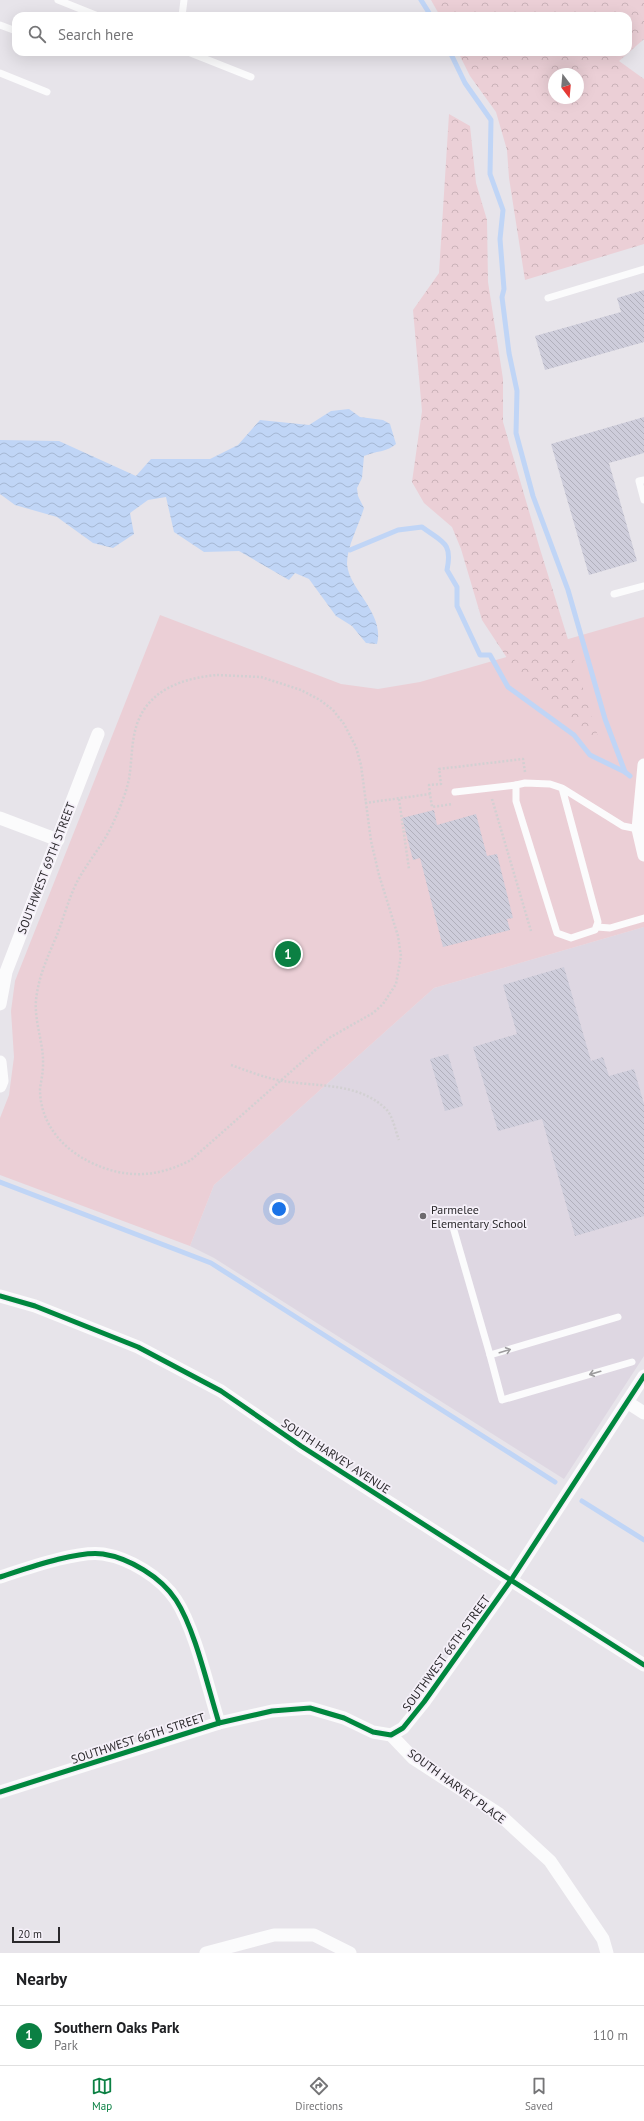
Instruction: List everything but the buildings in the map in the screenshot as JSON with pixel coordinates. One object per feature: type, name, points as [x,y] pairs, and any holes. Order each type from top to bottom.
[{"type":"street","name":"SOUTHWEST 69TH STREET","points":[[0,1004],[6,972],[98,734]]},
{"type":"street","points":[[644,765],[638,829],[644,855]]},
{"type":"street","points":[[0,818],[58,840]]},
{"type":"street","points":[[0,1062],[2,1081],[0,1086]]},
{"type":"street","name":"SOUTH HARVEY AVENUE","points":[[0,1296],[35,1306],[138,1347],[221,1391],[300,1446],[644,1665]]},
{"type":"street","name":"SOUTHWEST 66TH STREET","points":[[0,1792],[219,1723],[272,1711],[310,1708],[344,1718],[373,1732],[391,1735],[403,1728],[424,1702],[511,1580],[644,1376]]},
{"type":"street","points":[[627,1402],[644,1413]]},
{"type":"street","points":[[0,1577],[70,1556],[102,1553],[130,1562],[159,1581],[176,1600],[191,1634],[219,1723]]},
{"type":"street","name":"SOUTH HARVEY PLACE","points":[[391,1735],[413,1758],[499,1814],[550,1861],[603,1939],[607,1953]]},
{"type":"street","points":[[206,1953],[274,1935],[314,1935],[350,1953]]},
{"type":"lane","points":[[58,0],[88,12]]},
{"type":"lane","points":[[182,12],[184,0]]},
{"type":"lane","points":[[0,26],[12,30]]},
{"type":"lane","points":[[198,56],[251,77]]},
{"type":"lane","points":[[0,73],[47,92]]},
{"type":"lane","points":[[548,298],[644,269]]},
{"type":"lane","points":[[644,480],[639,481],[644,500]]},
{"type":"lane","points":[[614,594],[644,586]]},
{"type":"lane","points":[[454,792],[525,783],[550,784],[562,788],[623,826],[638,829]]},
{"type":"lane","points":[[516,785],[516,801],[557,933],[571,938],[597,927],[610,928],[644,918]]},
{"type":"lane","points":[[562,788],[598,922],[597,927]]},
{"type":"lane","points":[[453,1226],[502,1400],[632,1362]]},
{"type":"lane","points":[[490,1355],[618,1317]]},
{"type":"path","points":[[217,675],[261,677],[286,684],[320,700],[333,710],[344,724],[356,747],[361,765],[365,804],[379,875],[400,946],[400,968],[396,984],[390,996],[373,1013],[330,1038],[210,1145],[179,1166],[161,1172],[134,1175],[101,1167],[74,1152],[61,1142],[53,1132],[43,1111],[40,1089],[42,1053],[36,1012],[36,994],[40,976],[76,886],[111,828],[120,805],[128,780],[138,723],[147,706],[162,691],[178,682],[195,677],[217,675]]},
{"type":"path","points":[[365,804],[430,794],[432,807],[454,804]]},
{"type":"path","points":[[399,798],[409,869]]},
{"type":"path","points":[[485,800],[492,799],[531,930]]},
{"type":"path","points":[[230,1065],[282,1081],[332,1085],[362,1095],[385,1108],[392,1118],[399,1140]]},
{"type":"shaded area","name":"Parmelee Elementary School","points":[[644,927],[644,1356],[564,1479],[214,1258],[190,1246],[214,1185],[434,988]]},
{"type":"green space","points":[[431,0],[644,0],[644,39],[632,50],[632,12],[438,12]]},
{"type":"green space","points":[[460,56],[625,56],[619,61],[644,79],[644,244],[525,280],[509,178],[507,150],[496,112],[470,76]]},
{"type":"green space","points":[[449,114],[470,126],[476,183],[487,220],[488,282],[503,379],[503,422],[540,549],[600,743],[550,701],[511,664],[482,620],[461,549],[452,527],[424,503],[412,482],[422,411],[413,310],[439,273]]},
{"type":"green space","points":[[160,615],[341,684],[378,689],[420,682],[644,617],[644,927],[434,988],[214,1185],[190,1246],[0,1175],[0,1118],[9,1095],[14,1057],[11,1011],[15,981]]},
{"type":"water","points":[[349,409],[360,417],[383,420],[390,424],[396,444],[389,449],[364,456],[362,478],[357,488],[358,496],[364,508],[351,543],[347,564],[349,574],[372,612],[376,622],[378,633],[377,644],[366,643],[352,626],[336,616],[309,579],[295,573],[289,580],[239,551],[204,552],[174,532],[166,497],[148,500],[130,513],[134,534],[113,548],[93,543],[57,517],[15,505],[0,494],[0,440],[59,441],[136,476],[151,459],[210,459],[238,445],[260,420],[309,425],[331,411]]},
{"type":"waterway","points":[[421,0],[428,12]]},
{"type":"waterway","points":[[452,56],[465,83],[491,120],[490,174],[503,210],[500,239],[504,289],[502,297],[509,353],[517,391],[516,433],[533,496],[568,590],[605,719],[625,772]]},
{"type":"waterway","points":[[350,550],[398,530],[422,527],[440,540],[447,548],[447,570],[457,587],[457,606],[480,655],[490,655],[508,687],[574,735],[590,755],[625,772],[630,776]]},
{"type":"waterway","points":[[0,1182],[211,1263],[555,1482]]},
{"type":"waterway","points":[[582,1501],[644,1540]]},
{"type":"cycle path","points":[[0,1296],[35,1306],[138,1347],[221,1391],[301,1446],[644,1665]]},
{"type":"cycle path","points":[[0,1792],[219,1723],[272,1711],[310,1708],[344,1718],[373,1732],[391,1735],[403,1728],[424,1702],[511,1580],[644,1376]]},
{"type":"cycle path","points":[[0,1577],[66,1557],[92,1554],[113,1556],[134,1564],[144,1570],[153,1576],[170,1592],[183,1612],[195,1642],[219,1723]]},
{"type":"place","name":"Southern Oaks Park","points":[[288,954]]},
{"type":"place","name":"Parmelee Elementary School","points":[[423,1216]]}]
